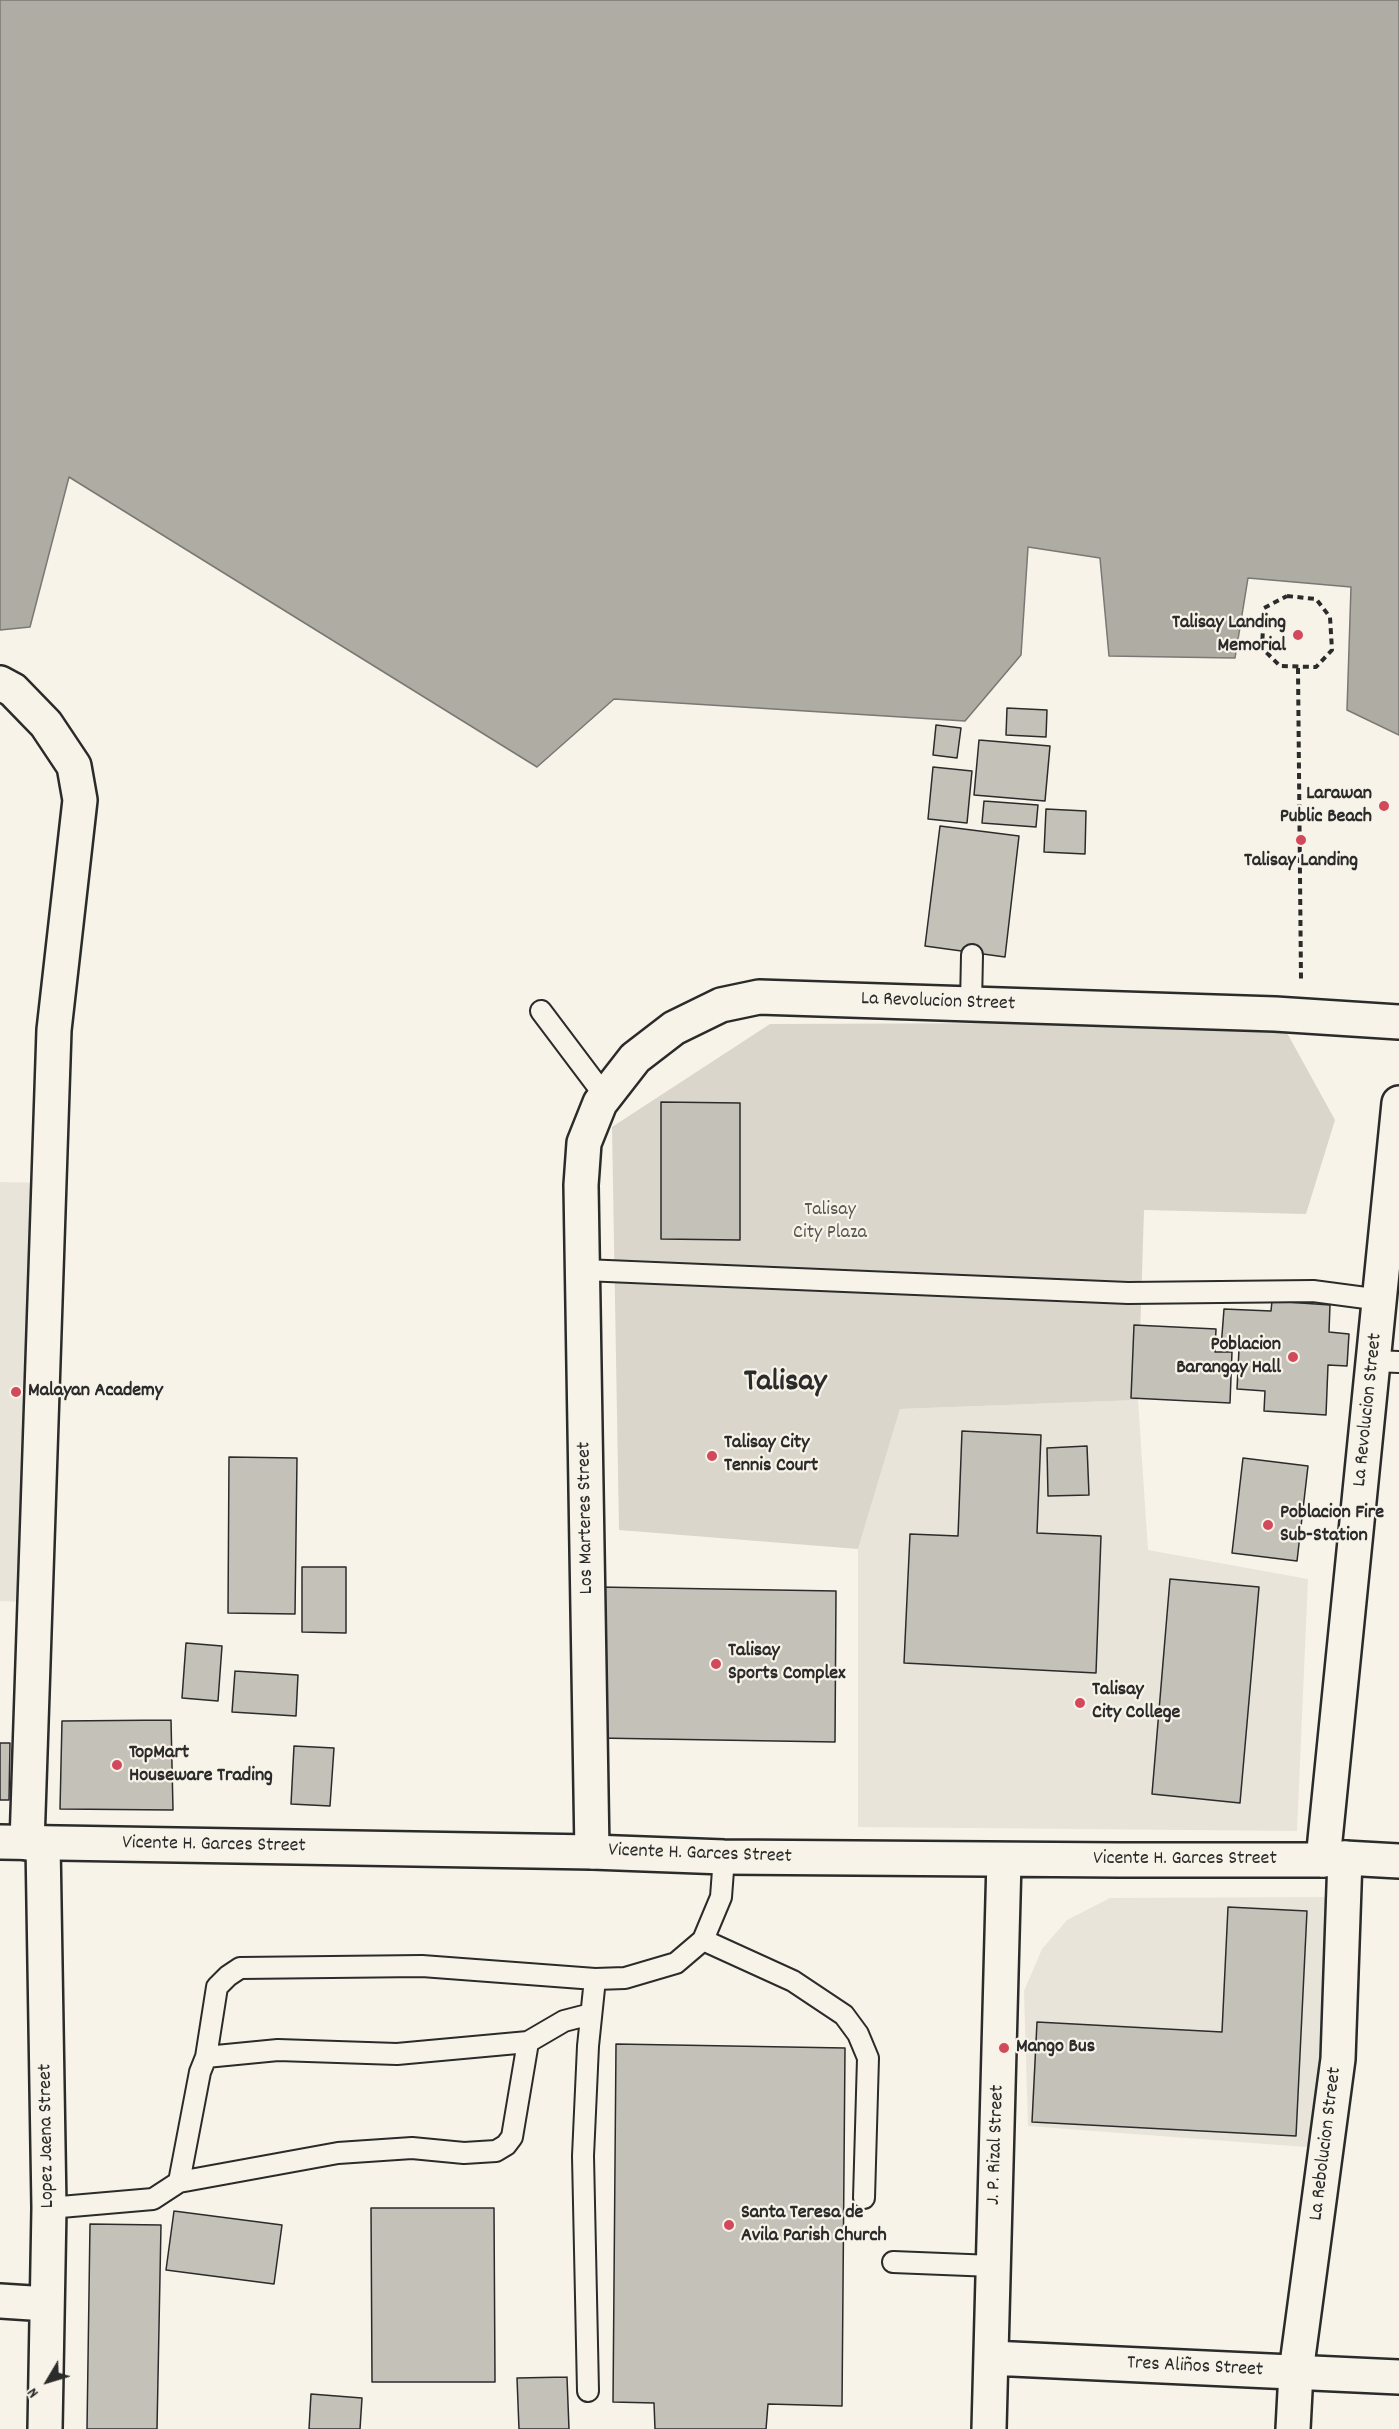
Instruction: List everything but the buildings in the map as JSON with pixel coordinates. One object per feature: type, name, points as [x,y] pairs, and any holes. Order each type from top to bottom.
[{"type":"street","name":"Lopez Jaena Street","points":[[0,683],[13,690],[46,724],[74,766],[80,800],[54,1030],[23,1843],[49,2208],[45,2429]]},
{"type":"street","name":"La Revolucion Street","points":[[581,1185],[584,1143],[600,1103],[635,1058],[674,1028],[721,1005],[759,997],[1275,1014],[1399,1022]]},
{"type":"street","name":"La Revolucion Street","points":[[1334,1859],[1387,1362],[1381,1300],[1399,1103]]},
{"type":"street","name":"Los Marteres Street","points":[[581,1185],[592,1852]]},
{"type":"street","name":"Vicente H. Garces Street","points":[[23,1843],[592,1852],[724,1857],[1399,1860]]},
{"type":"street","name":"La Rebolucion Street","points":[[1293,2429],[1296,2372],[1338,2058],[1334,1859]]},
{"type":"street","name":"J. P. Rizal Street","points":[[989,2429],[1004,1860]]},
{"type":"street","points":[[0,2301],[47,2304]]},
{"type":"street","name":"Tres Aliños Street","points":[[991,2358],[1399,2377]]},
{"type":"lane","points":[[971,1004],[972,955]]},
{"type":"lane","points":[[541,1011],[605,1096]]},
{"type":"lane","points":[[584,1270],[1128,1293],[1313,1292],[1381,1300]]},
{"type":"lane","points":[[179,2182],[200,2072],[206,2057],[217,1988],[228,1976],[240,1968],[422,1966],[596,1979],[625,1978],[676,1963],[703,1940],[721,1897],[724,1857]]},
{"type":"lane","points":[[703,1940],[793,1981],[844,2014],[858,2034],[868,2058],[864,2198]]},
{"type":"lane","points":[[588,2391],[583,2156],[591,2014],[596,1979]]},
{"type":"lane","points":[[206,2057],[278,2050],[397,2054],[528,2042],[564,2020],[591,2014]]},
{"type":"lane","points":[[49,2208],[153,2199],[179,2182],[338,2153],[412,2148],[464,2153],[496,2151],[506,2145],[512,2137],[528,2042]]},
{"type":"lane","points":[[893,2262],[993,2266]]},
{"type":"path","points":[[1287,596],[1316,598],[1330,617],[1332,650],[1316,667],[1298,668],[1280,666],[1262,648],[1264,608],[1287,596]]},
{"type":"path","points":[[1298,668],[1301,1017]]},
{"type":"shaded area","points":[[0,0],[1399,0],[1399,735],[1347,710],[1351,587],[1248,578],[1235,658],[1109,656],[1100,558],[1028,547],[1021,655],[965,721],[614,699],[537,767],[69,477],[30,627],[0,630]]},
{"type":"shaded area","name":"Malayan Academy","points":[[0,1182],[41,1183],[24,1602],[0,1601]]},
{"type":"shaded area","name":"Talisay City College","points":[[1138,1400],[1148,1550],[1308,1579],[1297,1831],[858,1827],[858,1549],[900,1409]]},
{"type":"shaded area","points":[[1328,1897],[1319,2148],[1028,2126],[1024,1991],[1042,1949],[1067,1920],[1110,1898]]},
{"type":"green space","name":"Talisay City Plaza","points":[[1281,1022],[1335,1120],[1306,1214],[1144,1210],[1138,1400],[900,1409],[858,1549],[619,1530],[612,1127],[770,1024]]},
{"type":"place","name":"Talisay Landing Memorial","points":[[1298,635]]},
{"type":"place","name":"Larawan Public Beach","points":[[1384,806]]},
{"type":"place","name":"Talisay Landing","points":[[1301,840]]},
{"type":"place","name":"Poblacion Barangay Hall","points":[[1293,1357]]},
{"type":"place","name":"Malayan Academy","points":[[16,1392]]},
{"type":"place","name":"Talisay City Tennis Court","points":[[712,1456]]},
{"type":"place","name":"Poblacion Fire Sub-Station","points":[[1268,1525]]},
{"type":"place","name":"Talisay Sports Complex","points":[[716,1664]]},
{"type":"place","name":"Talisay City College","points":[[1080,1703]]},
{"type":"place","name":"TopMart Houseware Trading","points":[[117,1765]]},
{"type":"place","name":"Mango Bus","points":[[1004,2048]]},
{"type":"place","name":"Santa Teresa de Avila Parish Church","points":[[729,2225]]},
{"type":"district","name":"Talisay","points":[[785,1385]]}]
